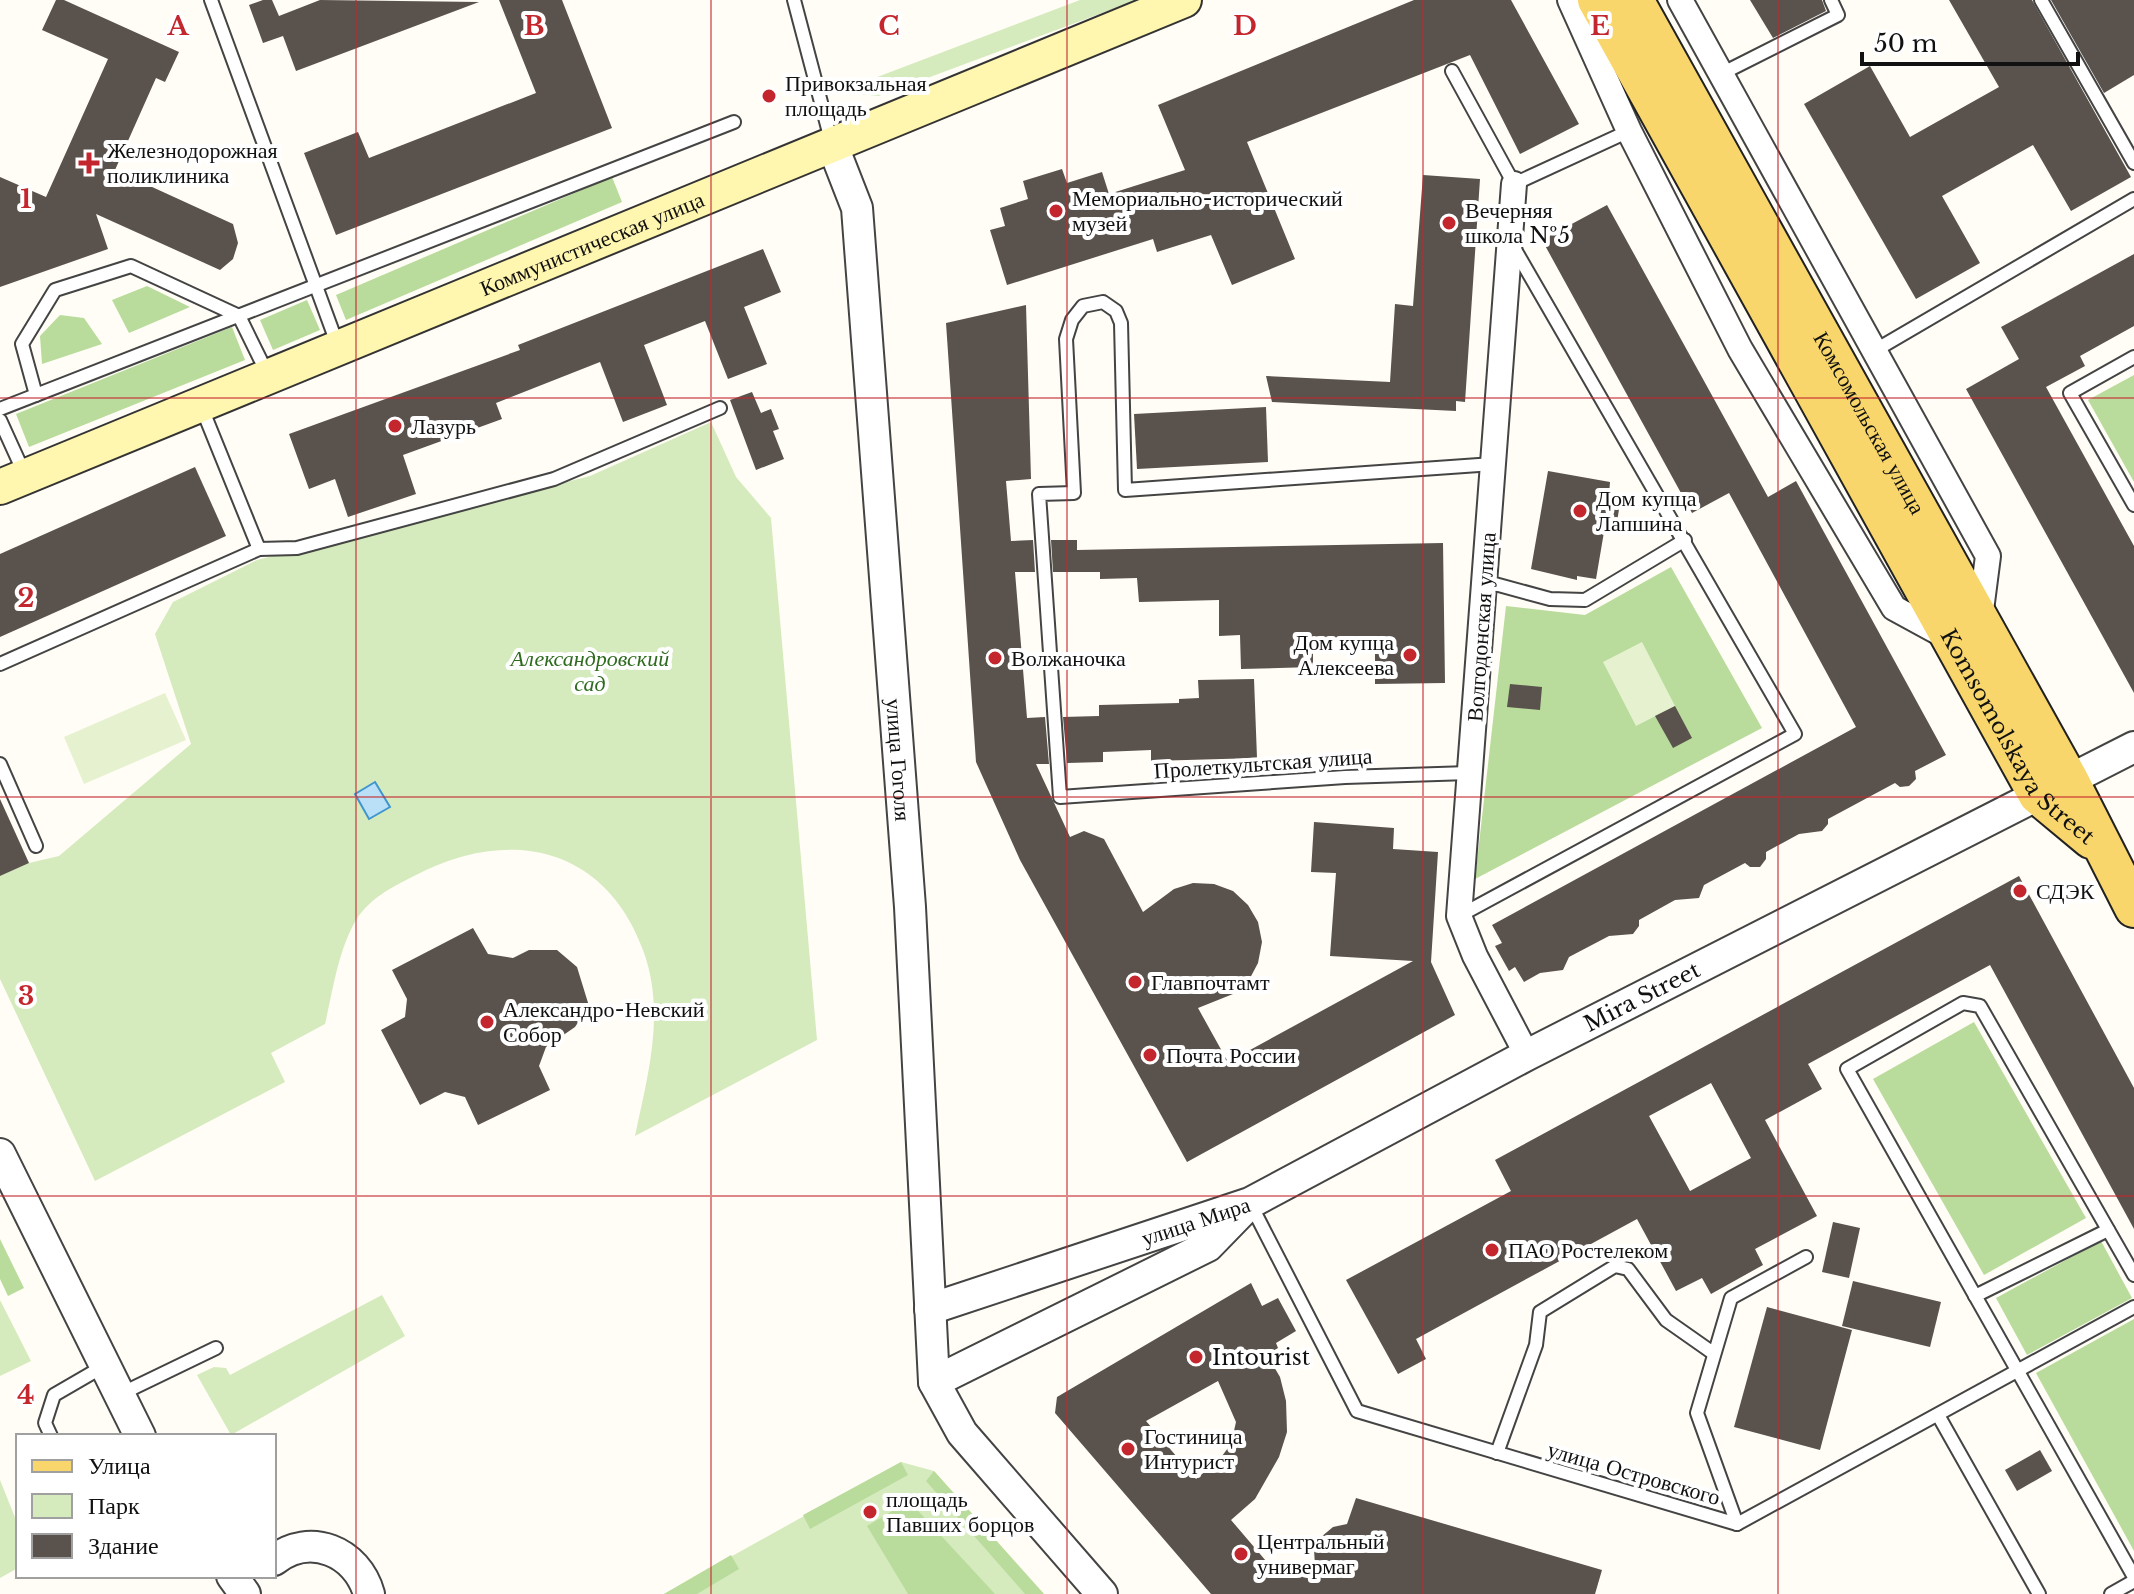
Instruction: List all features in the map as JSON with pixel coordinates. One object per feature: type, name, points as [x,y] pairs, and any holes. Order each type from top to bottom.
[{"type":"main road","name":"Коммунистическая улица","points":[[13,482],[1184,0]]},
{"type":"main road","name":"Комсомольская улица","points":[[1597,0],[1923,552]]},
{"type":"main road","name":"Комсомольская улица","points":[[1634,0],[1923,552]]},
{"type":"main road","name":"Komsomolskaya Street","points":[[1923,552],[2054,788],[2100,846],[2134,908]]},
{"type":"street","points":[[1570,0],[1629,131],[1740,349],[1894,608],[1966,630],[1988,556],[1680,0]]},
{"type":"street","name":"улица Гоголя","points":[[832,144],[857,208],[910,907],[934,1382]]},
{"type":"street","name":"Волгодонская улица","points":[[1514,184],[1459,916],[1475,956],[1527,1055]]},
{"type":"street","name":"Mira Street","points":[[1250,1203],[1527,1055],[2134,747]]},
{"type":"street","points":[[0,1154],[139,1434]]},
{"type":"street","name":"улица Мира","points":[[930,1309],[1250,1203]]},
{"type":"street","name":"улица Мира","points":[[934,1382],[1208,1246],[1250,1203]]},
{"type":"street","points":[[101,1353],[159,1434]]},
{"type":"street","points":[[934,1382],[962,1433],[1102,1594]]},
{"type":"street","points":[[281,1549],[319,1547],[343,1555],[360,1572],[369,1594]]},
{"type":"lane","points":[[211,0],[339,349]]},
{"type":"lane","points":[[794,0],[832,144]]},
{"type":"lane","points":[[1721,74],[1838,15],[1831,0]]},
{"type":"lane","points":[[2041,0],[2134,163]]},
{"type":"lane","points":[[1452,71],[1514,184],[1629,131]]},
{"type":"lane","points":[[0,409],[734,122]]},
{"type":"lane","points":[[1874,351],[2134,199]]},
{"type":"lane","points":[[1459,916],[1795,734],[1510,242]]},
{"type":"lane","points":[[36,395],[22,344],[55,290],[131,266],[239,316],[270,377]]},
{"type":"lane","name":"Пролеткультская улица","points":[[1469,773],[1345,777],[1060,797],[1039,494],[1074,493],[1066,339],[1072,320],[1083,306],[1103,302],[1116,311],[1121,323],[1125,490],[1493,464]]},
{"type":"lane","points":[[2134,357],[2070,393],[2134,505]]},
{"type":"lane","points":[[201,406],[259,549]]},
{"type":"lane","points":[[0,664],[259,549],[297,548],[554,479],[720,408]]},
{"type":"lane","points":[[0,420],[13,482]]},
{"type":"lane","points":[[1484,581],[1550,599],[1585,600],[1685,540]]},
{"type":"lane","points":[[0,764],[36,846]]},
{"type":"lane","points":[[2111,1594],[2134,1579],[1847,1069],[1963,1003],[1980,1006],[2134,1275]]},
{"type":"lane","name":"улица Островского","points":[[1250,1203],[1357,1411],[1737,1524],[2134,1307]]},
{"type":"lane","points":[[1975,1296],[2108,1230]]},
{"type":"lane","points":[[1737,1524],[1697,1413],[1731,1298],[1806,1257]]},
{"type":"lane","points":[[1497,1453],[1536,1345],[1540,1312],[1615,1266],[1628,1269],[1666,1320],[1713,1353]]},
{"type":"lane","points":[[129,1390],[216,1348]]},
{"type":"lane","points":[[50,1434],[45,1423],[54,1395],[101,1353]]},
{"type":"lane","points":[[1938,1415],[2039,1594]]},
{"type":"green space","points":[[1080,0],[1137,0],[879,96],[860,94],[851,87]]},
{"type":"green space","points":[[612,177],[622,202],[346,320],[336,295]]},
{"type":"green space","points":[[147,286],[190,307],[129,333],[112,300]]},
{"type":"green space","points":[[307,300],[320,330],[273,350],[260,320]]},
{"type":"green space","points":[[60,315],[84,318],[102,344],[42,364],[40,336]]},
{"type":"green space","points":[[232,327],[245,360],[29,447],[16,414]]},
{"type":"green space","points":[[2134,375],[2134,482],[2088,400]]},
{"type":"green space","name":"Александровский сад","points":[[711,422],[736,477],[771,518],[817,1040],[635,1136],[645,1090],[654,1020],[650,973],[626,914],[604,887],[578,867],[548,855],[517,850],[483,852],[449,861],[414,876],[368,905],[356,920],[340,958],[325,1024],[271,1053],[285,1082],[95,1181],[0,979],[0,876],[29,863],[59,856],[191,744],[155,634],[173,602],[257,560],[590,476]]},
{"type":"green space","points":[[1671,567],[1762,728],[1475,879],[1506,606],[1585,615]]},
{"type":"green space","points":[[1642,642],[1675,706],[1636,726],[1603,662]]},
{"type":"green space","points":[[165,693],[186,740],[84,784],[64,737]]},
{"type":"green space","points":[[1974,1022],[2086,1218],[1984,1275],[1873,1079]]},
{"type":"green space","points":[[0,1239],[24,1288],[8,1296],[0,1279]]},
{"type":"green space","points":[[2101,1241],[2132,1298],[2027,1355],[1996,1298]]},
{"type":"green space","points":[[382,1295],[405,1336],[233,1434],[197,1375],[214,1367],[226,1368],[230,1375]]},
{"type":"green space","points":[[0,1300],[31,1361],[0,1376]]},
{"type":"green space","points":[[2134,1319],[2134,1551],[2036,1373]]},
{"type":"green space","name":"площадь Павших борцов","points":[[901,1462],[934,1471],[1044,1594],[664,1594]]},
{"type":"green space","points":[[901,1462],[908,1475],[810,1529],[803,1515]]},
{"type":"green space","points":[[934,1471],[1044,1594],[1025,1594],[926,1481]]},
{"type":"green space","points":[[0,1480],[16,1520],[16,1569],[0,1578]]},
{"type":"green space","points":[[909,1501],[995,1594],[908,1594],[867,1526]]},
{"type":"green space","points":[[731,1555],[739,1569],[697,1594],[664,1594]]},
{"type":"water","points":[[375,782],[390,807],[369,819],[355,794]]},
{"type":"building","name":"Железнодорожная поликлиника","points":[[56,0],[64,0],[179,52],[165,82],[156,78],[115,170],[233,224],[238,243],[233,259],[220,270],[96,214],[108,249],[0,287],[0,177],[46,197],[108,59],[42,30]]},
{"type":"building","points":[[272,0],[279,16],[320,0],[479,2],[296,71],[283,36],[263,43],[249,5]]},
{"type":"building","points":[[499,0],[562,0],[612,128],[336,235],[304,153],[358,132],[369,158],[536,93]]},
{"type":"building","points":[[1414,0],[1511,0],[1579,124],[1520,154],[1470,55],[1247,142],[1295,259],[1232,285],[1211,235],[1157,252],[1153,239],[1007,285],[990,230],[1005,226],[1000,208],[1028,199],[1023,181],[1062,169],[1067,183],[1102,172],[1109,194],[1185,170],[1158,105]]},
{"type":"building","points":[[1750,0],[1822,0],[1826,11],[1773,38]]},
{"type":"building","points":[[1949,0],[2032,0],[2131,177],[2071,211],[2033,145],[1942,196],[1980,263],[1916,299],[1804,104],[1870,66],[1910,137],[1999,87]]},
{"type":"building","points":[[2051,0],[2134,0],[2134,75],[2104,93]]},
{"type":"building","points":[[1423,175],[1480,179],[1465,402],[1456,401],[1456,411],[1272,402],[1266,376],[1390,382],[1395,304],[1413,306]]},
{"type":"building","points":[[1607,205],[1768,497],[1796,481],[1946,755],[1915,771],[1916,779],[1909,786],[1900,787],[1895,783],[1828,819],[1822,831],[1799,834],[1766,852],[1766,859],[1760,867],[1750,867],[1745,863],[1704,885],[1699,898],[1675,900],[1639,920],[1633,934],[1609,936],[1569,957],[1563,970],[1540,973],[1524,982],[1515,967],[1509,971],[1495,946],[1502,943],[1492,925],[1856,727],[1729,493],[1692,513],[1542,240]]},
{"type":"building","points":[[763,249],[781,292],[744,307],[767,364],[728,379],[705,321],[644,345],[667,405],[623,422],[600,362],[496,403],[502,419],[403,455],[416,494],[348,517],[335,479],[309,489],[289,434],[520,350],[518,345]]},
{"type":"building","points":[[2134,254],[2134,326],[2080,356],[2085,366],[2046,387],[2134,546],[2134,693],[1966,389],[2019,359],[2001,327]]},
{"type":"building","points":[[1026,305],[1031,479],[1006,481],[1011,541],[1033,540],[1035,572],[1015,572],[1027,718],[1045,717],[1049,764],[1036,764],[1070,837],[1084,831],[1104,839],[1143,912],[1174,889],[1193,883],[1214,884],[1233,891],[1248,905],[1258,922],[1262,942],[1258,963],[1249,980],[1233,994],[1198,1008],[1228,1062],[1413,961],[1330,956],[1336,873],[1311,872],[1314,822],[1394,828],[1393,849],[1438,852],[1431,962],[1455,1015],[1187,1162],[1020,860],[976,762],[946,323]]},
{"type":"building","points":[[752,392],[761,413],[771,409],[779,429],[773,431],[784,459],[756,470],[730,400]]},
{"type":"building","points":[[1266,407],[1268,462],[1137,469],[1134,414]]},
{"type":"building","points":[[195,467],[226,536],[0,637],[0,554]]},
{"type":"building","name":"Дом купца Лапшина","points":[[1548,471],[1610,482],[1609,495],[1621,497],[1616,528],[1605,526],[1596,579],[1577,576],[1577,580],[1531,569]]},
{"type":"building","points":[[1051,540],[1077,540],[1077,550],[1443,543],[1445,683],[1375,684],[1375,639],[1313,640],[1313,667],[1241,669],[1240,635],[1219,636],[1219,600],[1139,602],[1137,578],[1100,579],[1100,572],[1053,572]]},
{"type":"building","points":[[1254,679],[1257,758],[1151,761],[1151,750],[1103,752],[1103,762],[1067,763],[1063,717],[1099,716],[1099,705],[1179,703],[1179,699],[1199,698],[1198,680]]},
{"type":"building","points":[[1510,684],[1542,687],[1540,710],[1507,707]]},
{"type":"building","points":[[1675,706],[1692,738],[1673,748],[1655,716]]},
{"type":"building","points":[[0,799],[29,863],[0,876]]},
{"type":"building","points":[[2019,876],[2134,1088],[2134,1229],[1990,965],[1808,1064],[1822,1089],[1765,1120],[1817,1216],[1755,1249],[1763,1265],[1711,1294],[1702,1278],[1676,1291],[1637,1219],[1416,1339],[1426,1359],[1398,1374],[1346,1280],[1511,1191],[1495,1160]],"holes":[[[1711,1083],[1751,1158],[1690,1191],[1649,1116]]]},
{"type":"building","name":"Александро-Невский Собор","points":[[473,928],[488,954],[513,958],[529,950],[557,950],[577,967],[589,1006],[575,1027],[546,1047],[539,1066],[550,1090],[478,1125],[465,1097],[445,1092],[420,1105],[381,1030],[405,1017],[407,999],[392,970]]},
{"type":"building","points":[[1833,1222],[1860,1228],[1849,1278],[1822,1272]]},
{"type":"building","points":[[1853,1281],[1941,1302],[1930,1347],[1842,1326]]},
{"type":"building","points":[[1251,1283],[1262,1306],[1278,1298],[1296,1331],[1276,1343],[1278,1348],[1267,1355],[1280,1377],[1286,1401],[1287,1432],[1279,1457],[1255,1499],[1231,1520],[1278,1575],[1315,1566],[1314,1549],[1321,1537],[1333,1527],[1347,1524],[1356,1498],[1602,1570],[1595,1594],[1211,1594],[1055,1413],[1057,1397]],"holes":[[[1218,1381],[1236,1422],[1231,1444],[1219,1460],[1196,1479],[1146,1421]]]},
{"type":"building","points":[[1767,1307],[1852,1330],[1820,1450],[1734,1427]]},
{"type":"building","points":[[2040,1450],[2052,1471],[2017,1491],[2005,1470]]},
{"type":"place","name":"Привокзальная площадь","points":[[769,96]]},
{"type":"place","name":"Железнодорожная поликлиника","points":[[89,163]]},
{"type":"place","name":"Мемориально-исторический музей","points":[[1056,211]]},
{"type":"place","name":"Вечерняя школа №5","points":[[1449,223]]},
{"type":"place","name":"Лазурь","points":[[395,426]]},
{"type":"place","name":"Дом купца Лапшина","points":[[1580,511]]},
{"type":"place","name":"Дом купца Алексеева","points":[[1410,655]]},
{"type":"place","name":"Волжаночка","points":[[995,658]]},
{"type":"place","name":"СДЭК","points":[[2020,891]]},
{"type":"place","name":"Главпочтамт","points":[[1135,982]]},
{"type":"place","name":"Александро-Невский Собор","points":[[487,1022]]},
{"type":"place","name":"Почта России","points":[[1150,1055]]},
{"type":"place","name":"ПАО Ростелеком","points":[[1492,1250]]},
{"type":"place","name":"Intourist","points":[[1196,1357]]},
{"type":"place","name":"Гостиница Интурист","points":[[1128,1449]]},
{"type":"place","name":"площадь Павших борцов","points":[[870,1512]]},
{"type":"place","name":"Центральный универмаг","points":[[1241,1554]]}]
